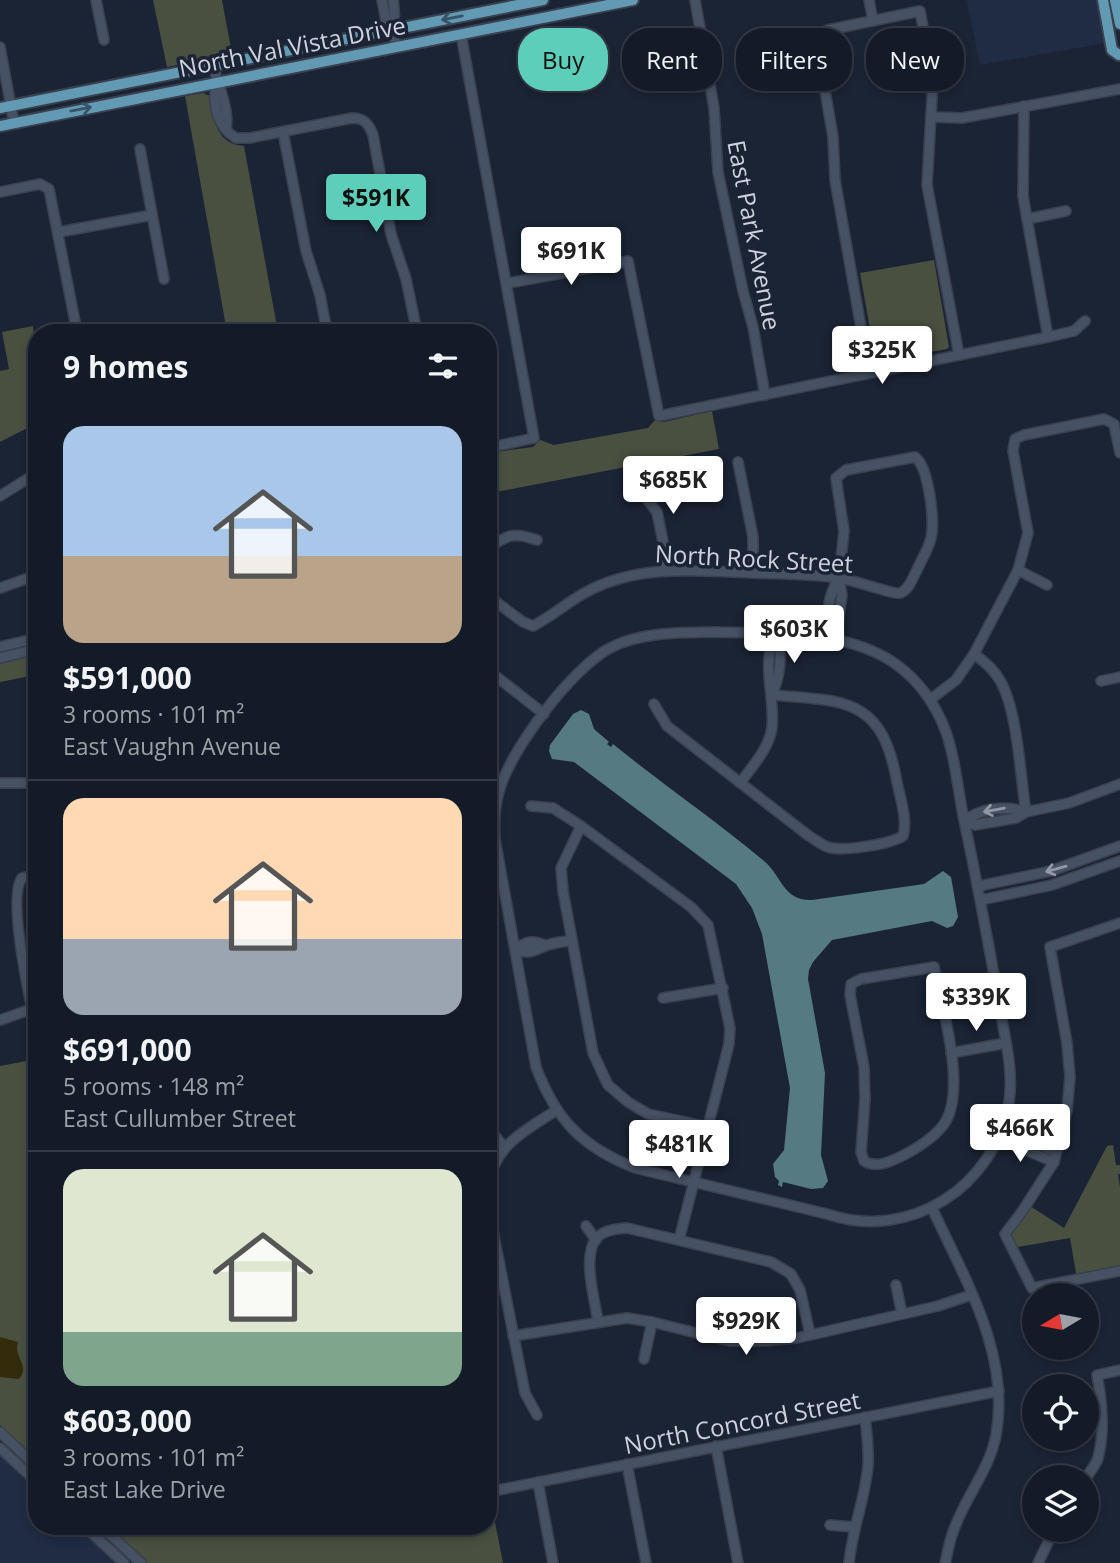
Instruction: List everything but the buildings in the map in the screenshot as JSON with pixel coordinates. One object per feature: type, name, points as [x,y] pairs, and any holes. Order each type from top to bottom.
[{"type":"main road","name":"North Val Vista Drive","points":[[5,107],[543,0]]},
{"type":"main road","points":[[1102,0],[1112,50],[1120,56]]},
{"type":"main road","name":"North Val Vista Drive","points":[[0,126],[461,34],[582,5],[628,1]]},
{"type":"main road","points":[[1114,2],[1120,24]]},
{"type":"street","points":[[96,0],[104,40]]},
{"type":"street","points":[[382,0],[386,21],[393,30]]},
{"type":"street","points":[[393,0],[396,47]]},
{"type":"street","name":"East Park Avenue","points":[[695,0],[714,108],[718,172],[753,327],[765,395]]},
{"type":"street","points":[[869,0],[873,21]]},
{"type":"street","points":[[870,373],[835,180],[833,137],[817,46],[818,35],[828,30],[920,11],[933,80],[927,186],[959,355]]},
{"type":"street","points":[[461,34],[534,438],[497,446]]},
{"type":"street","points":[[0,47],[5,107],[14,123]]},
{"type":"street","points":[[213,65],[222,92],[226,130],[236,138],[246,139],[352,118],[366,121],[373,135],[393,242],[408,286],[415,324]]},
{"type":"street","points":[[932,117],[961,118],[1120,89]]},
{"type":"street","points":[[1024,106],[1023,196],[1048,337]]},
{"type":"street","points":[[283,132],[306,251],[320,295],[325,324]]},
{"type":"street","points":[[140,149],[164,279]]},
{"type":"street","points":[[0,192],[36,185],[47,186],[51,192],[76,324]]},
{"type":"street","points":[[1027,219],[1066,211]]},
{"type":"street","points":[[59,232],[152,215]]},
{"type":"street","points":[[508,284],[628,261],[659,416],[1048,337],[1074,331],[1086,321]]},
{"type":"street","points":[[931,699],[956,680],[974,654],[1018,570],[1028,533],[1013,451],[1015,439],[1100,419],[1111,421],[1120,453]]},
{"type":"street","name":"North Rock Street","points":[[497,603],[533,626],[592,589],[641,572],[666,570],[839,578],[900,593],[909,586],[926,551],[932,530],[932,508],[923,468],[918,459],[908,458],[846,470],[838,475],[835,485],[844,531],[839,578]]},
{"type":"street","points":[[738,462],[752,537],[752,573]]},
{"type":"street","points":[[0,496],[28,479]]},
{"type":"street","points":[[632,480],[657,512],[666,570]]},
{"type":"street","points":[[497,542],[518,533],[537,540]]},
{"type":"street","points":[[1018,570],[1047,584]]},
{"type":"street","points":[[830,639],[837,630],[840,611],[842,595],[839,578]]},
{"type":"street","points":[[0,588],[28,579]]},
{"type":"street","points":[[497,798],[510,762],[544,714],[573,677],[613,646],[641,637],[671,633],[775,635],[830,639],[865,648],[884,657],[912,678],[931,699],[947,733],[980,892],[1011,1074],[1009,1103],[1000,1134],[977,1171],[960,1190],[932,1208],[889,1222],[845,1220],[635,1168],[607,1157],[583,1142],[557,1110],[536,1067],[497,852]]},
{"type":"street","points":[[740,783],[759,759],[772,729],[768,684],[770,645],[775,635]]},
{"type":"street","points":[[0,647],[28,640]]},
{"type":"street","points":[[0,658],[28,651]]},
{"type":"street","points":[[974,654],[985,661],[1001,681],[1012,717],[1026,812]]},
{"type":"street","points":[[497,677],[544,714]]},
{"type":"street","points":[[1101,681],[1120,677]]},
{"type":"street","points":[[654,704],[667,726],[809,836],[829,848],[857,847],[893,841],[904,836],[905,823],[894,766],[885,737],[872,721],[859,709],[838,700],[771,695]]},
{"type":"street","points":[[0,783],[28,783]]},
{"type":"street","points":[[965,821],[975,825],[1016,818],[1026,812],[1069,803],[1120,784]]},
{"type":"street","points":[[531,806],[553,808],[581,826],[691,906],[708,925],[723,988],[730,1028],[729,1044],[680,1240]]},
{"type":"street","points":[[581,826],[561,869],[593,1053],[608,1085],[628,1102],[648,1114],[709,1127]]},
{"type":"street","points":[[980,892],[1051,871],[1120,846]]},
{"type":"street","points":[[980,892],[1052,886],[1120,861]]},
{"type":"street","points":[[28,877],[20,880],[17,890],[20,939],[28,976]]},
{"type":"street","points":[[1117,924],[1050,947],[1067,1043],[1070,1077],[1067,1111],[1055,1157],[1005,1234],[1032,1288],[1120,1271]]},
{"type":"street","points":[[515,950],[524,942],[534,941],[545,945],[572,940]]},
{"type":"street","points":[[934,967],[951,1053],[955,1084],[946,1121],[922,1146],[891,1162],[873,1165],[864,1161],[861,1149],[865,1098],[864,1067],[850,995],[851,984],[860,979],[934,967]]},
{"type":"street","points":[[663,998],[723,988]]},
{"type":"street","points":[[0,1020],[28,1010]]},
{"type":"street","points":[[951,1053],[1006,1043]]},
{"type":"street","points":[[497,1160],[504,1147],[557,1110]]},
{"type":"street","points":[[1000,1134],[1055,1157]]},
{"type":"street","points":[[497,1138],[504,1147]]},
{"type":"street","points":[[932,1208],[984,1319],[999,1391],[996,1436],[953,1532],[945,1563]]},
{"type":"street","points":[[586,1226],[596,1240]]},
{"type":"street","points":[[598,1322],[589,1262],[596,1240],[609,1230],[627,1228],[771,1262],[791,1274],[800,1290],[810,1334]]},
{"type":"street","points":[[497,1253],[525,1393],[537,1415]]},
{"type":"street","points":[[897,1284],[902,1314]]},
{"type":"street","points":[[513,1336],[627,1318],[736,1342],[766,1341],[938,1306],[971,1295]]},
{"type":"street","points":[[644,1359],[652,1322]]},
{"type":"street","points":[[1094,1465],[1101,1427],[1102,1399],[1097,1375],[1120,1370]]},
{"type":"street","name":"North Concord Street","points":[[497,1490],[999,1391]]},
{"type":"street","points":[[849,1563],[868,1467],[865,1417]]},
{"type":"street","points":[[0,1432],[28,1458]]},
{"type":"street","points":[[716,1446],[738,1563]]},
{"type":"street","points":[[0,1448],[28,1474]]},
{"type":"street","points":[[627,1464],[646,1563]]},
{"type":"street","points":[[538,1482],[553,1563]]},
{"type":"street","points":[[830,1525],[854,1527]]},
{"type":"street","points":[[94,1535],[124,1563]]},
{"type":"street","points":[[111,1535],[141,1563]]},
{"type":"street","points":[[1038,1563],[1047,1542]]},
{"type":"shaded area","points":[[153,0],[222,0],[232,54],[167,67]]},
{"type":"shaded area","points":[[967,0],[1097,0],[1105,43],[980,65]]},
{"type":"shaded area","points":[[203,93],[210,96],[215,121],[222,135],[227,141],[244,146],[277,324],[226,324],[185,96]]},
{"type":"shaded area","points":[[934,260],[949,347],[876,362],[860,273]]},
{"type":"shaded area","points":[[28,327],[28,428],[0,442],[0,371],[9,369],[2,332]]},
{"type":"shaded area","points":[[712,411],[719,449],[497,492],[497,452],[533,447],[540,440],[554,445],[648,428],[656,419],[664,422]]},
{"type":"shaded area","points":[[28,647],[28,676],[0,682],[0,655]]},
{"type":"shaded area","points":[[581,710],[589,714],[594,729],[609,742],[607,744],[611,747],[613,744],[764,861],[784,887],[795,896],[812,900],[924,884],[943,871],[951,877],[958,917],[953,926],[947,928],[932,921],[832,940],[809,970],[808,979],[825,1073],[821,1155],[828,1181],[823,1188],[811,1189],[783,1182],[782,1187],[778,1185],[779,1181],[775,1177],[773,1164],[784,1150],[790,1088],[762,934],[752,908],[736,884],[574,762],[552,759],[550,745],[573,714]]},
{"type":"shaded area","points":[[28,1061],[28,1453],[0,1425],[0,1066]]},
{"type":"shaded area","points":[[1113,1145],[1116,1165],[1120,1165],[1120,1271],[1077,1279],[1070,1238],[1012,1248],[1005,1234],[1027,1204],[1064,1228],[1107,1146]]},
{"type":"shaded area","points":[[0,1454],[28,1480],[28,1535],[88,1535],[118,1563],[0,1563]]},
{"type":"shaded area","points":[[497,1533],[503,1563],[146,1563],[115,1535],[497,1535]]},
{"type":"sand","points":[[0,1337],[18,1342],[18,1353],[23,1365],[19,1379],[0,1377]]}]
